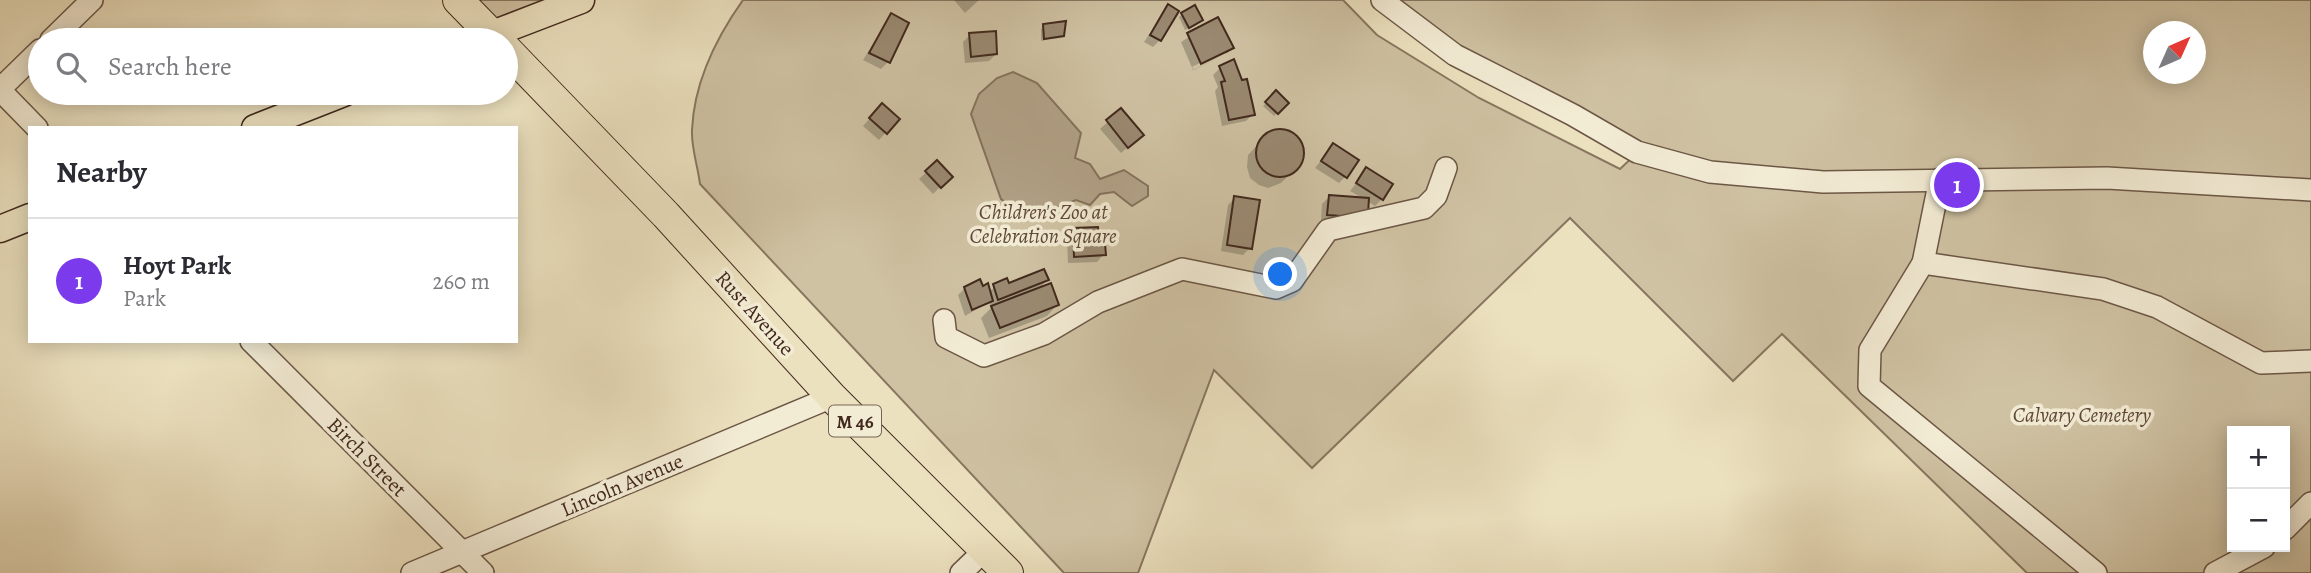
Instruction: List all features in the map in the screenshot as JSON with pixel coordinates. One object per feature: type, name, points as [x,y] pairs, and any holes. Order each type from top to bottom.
[{"type":"highway","name":"Rust Avenue","points":[[458,0],[482,28]]},
{"type":"highway","name":"Rust Avenue","points":[[518,66],[657,205],[832,397],[1008,573]]},
{"type":"main road","points":[[518,29],[581,0]]},
{"type":"main road","points":[[260,126],[313,105]]},
{"type":"main road","points":[[0,229],[28,218]]},
{"type":"street","points":[[63,28],[92,0]]},
{"type":"street","points":[[1382,0],[1455,55],[1573,115],[1637,152],[1710,172],[1823,182],[2107,178],[2311,190]]},
{"type":"street","points":[[28,62],[0,90],[35,126]]},
{"type":"street","points":[[944,320],[946,337],[984,356],[1044,334],[1098,302],[1182,269],[1276,288],[1292,281],[1328,230],[1424,208],[1436,196],[1446,168]]},
{"type":"street","points":[[1940,179],[1923,263],[1870,350],[1869,386],[2096,573]]},
{"type":"street","points":[[1923,263],[2103,289],[2157,307],[2202,334],[2261,363],[2311,361]]},
{"type":"street","name":"Birch Street","points":[[253,343],[483,573]]},
{"type":"street","name":"Lincoln Avenue","points":[[412,573],[832,397]]},
{"type":"street","points":[[2290,524],[2311,503]]},
{"type":"street","points":[[961,573],[985,550]]},
{"type":"street","points":[[2215,573],[2255,552]]},
{"type":"green space","points":[[458,0],[581,0],[510,28],[485,28]]},
{"type":"green space","points":[[743,0],[1343,0],[1377,35],[1479,98],[1620,169],[1637,153],[1382,0],[2311,0],[2311,573],[2027,573],[1782,334],[1733,381],[1570,218],[1312,468],[1214,370],[1138,573],[1064,573],[700,184],[692,137],[694,112],[702,78],[716,45]]},
{"type":"shaded area","points":[[1013,72],[1037,83],[1081,133],[1075,158],[1090,164],[1100,179],[1124,170],[1148,186],[1148,196],[1132,206],[1114,192],[1100,194],[1090,205],[1076,200],[1042,213],[1018,211],[1001,199],[971,114],[979,94],[997,78]]},
{"type":"building","points":[[1168,4],[1179,11],[1161,41],[1150,35]]},
{"type":"building","points":[[1195,5],[1203,20],[1189,28],[1181,13]]},
{"type":"building","points":[[891,13],[909,23],[890,63],[869,53]]},
{"type":"building","points":[[1218,17],[1234,48],[1201,64],[1187,33]]},
{"type":"building","points":[[1066,21],[1064,36],[1044,39],[1043,24]]},
{"type":"building","points":[[996,31],[997,54],[971,57],[969,33]]},
{"type":"building","points":[[1234,59],[1242,80],[1247,79],[1255,115],[1229,120],[1221,82],[1225,81],[1219,66]]},
{"type":"building","points":[[1276,90],[1289,103],[1278,114],[1265,102]]},
{"type":"building","points":[[882,103],[900,119],[887,134],[869,118]]},
{"type":"building","points":[[1121,108],[1144,135],[1128,148],[1106,120]]},
{"type":"building","points":[[1280,129],[1297,136],[1304,153],[1297,170],[1280,177],[1263,170],[1256,153],[1263,136]]},
{"type":"building","points":[[1333,143],[1359,160],[1347,178],[1321,161]]},
{"type":"building","points":[[937,160],[953,177],[941,188],[925,171]]},
{"type":"building","points":[[1366,167],[1393,184],[1383,200],[1356,183]]},
{"type":"building","points":[[1329,195],[1369,198],[1368,214],[1356,217],[1327,215]]},
{"type":"building","points":[[1234,196],[1260,200],[1252,249],[1227,245]]},
{"type":"building","points":[[1098,227],[1099,244],[1105,244],[1106,255],[1074,257],[1073,228]]},
{"type":"building","points":[[1044,269],[1049,280],[998,300],[993,284],[1007,278],[1009,283]]},
{"type":"building","points":[[980,279],[983,286],[988,283],[993,301],[972,310],[964,287]]},
{"type":"building","points":[[1051,283],[1059,305],[1000,328],[991,306]]},
{"type":"place","name":"Hoyt Park","points":[[1957,185]]},
{"type":"park label","name":"Children's Zoo at Celebration Square","points":[[1043,224]]},
{"type":"park label","name":"Calvary Cemetery","points":[[2082,415]]}]
